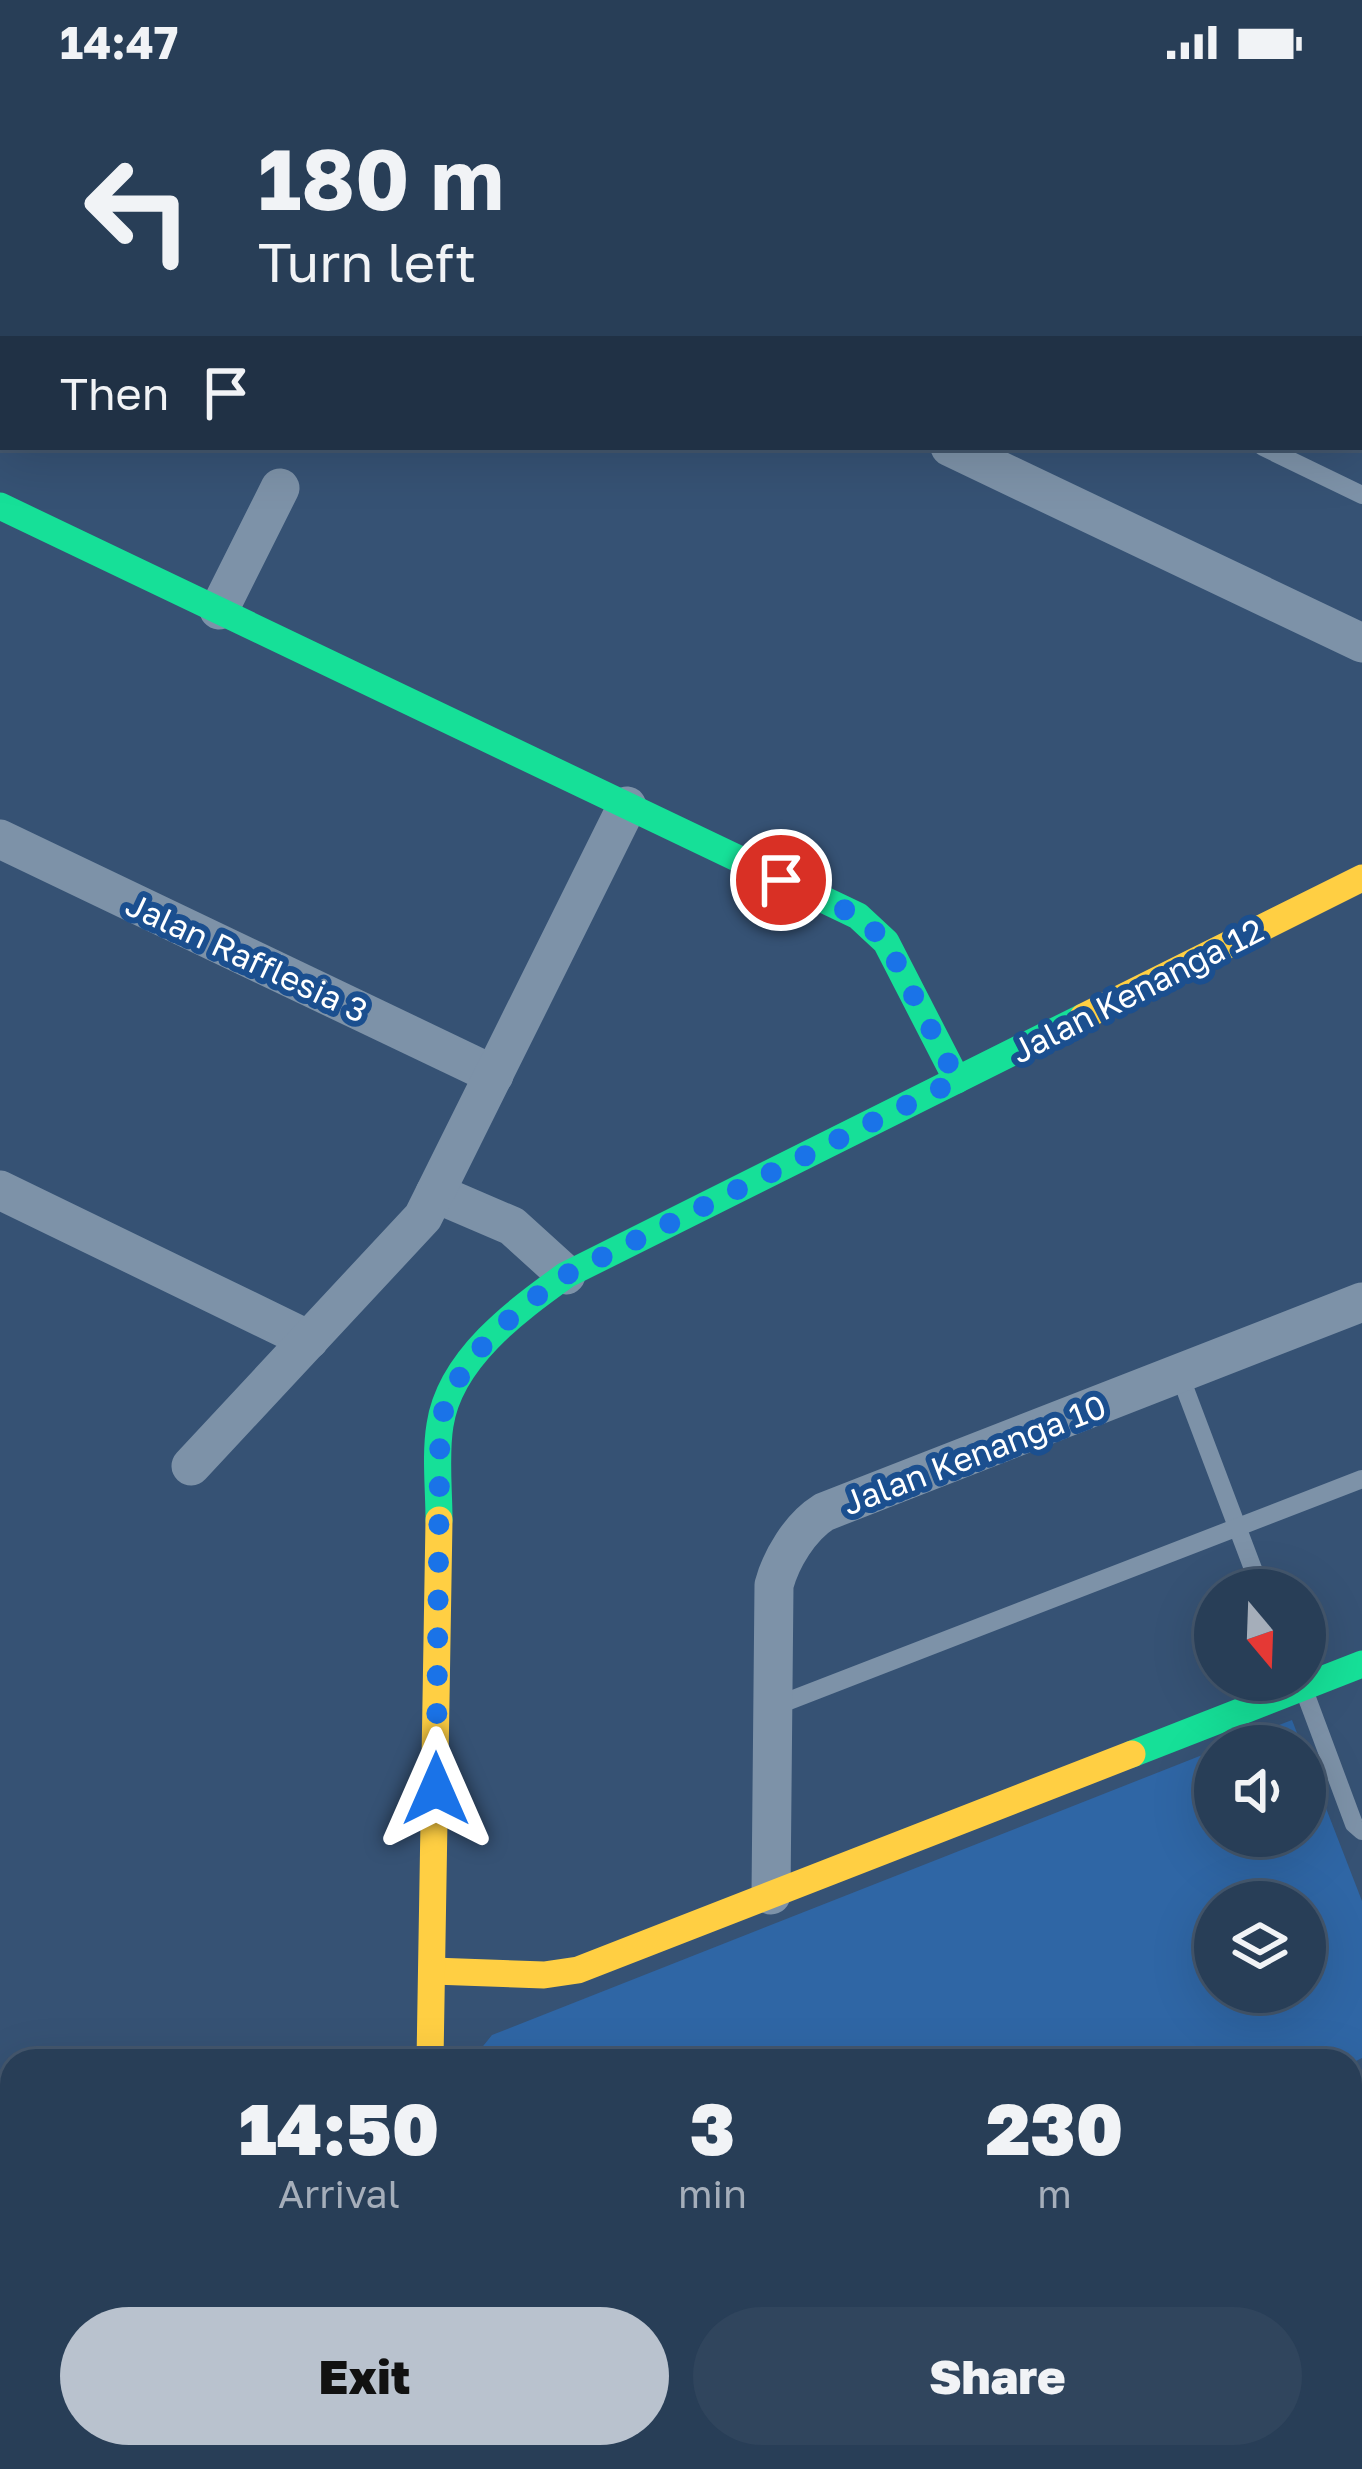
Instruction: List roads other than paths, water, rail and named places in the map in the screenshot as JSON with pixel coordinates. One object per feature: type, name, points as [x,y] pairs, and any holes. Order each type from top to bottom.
[{"type":"street","points":[[964,450],[1027,464],[1362,643]]},
{"type":"street","points":[[219,610],[280,488]]},
{"type":"street","points":[[0,506],[858,916],[886,942],[957,1080]]},
{"type":"street","points":[[191,1466],[412,1231],[627,806]]},
{"type":"street","name":"Jalan Rafflesia 3","points":[[0,839],[494,1075]]},
{"type":"street","name":"Jalan Kenanga 12","points":[[431,2049],[443,1412],[459,1374],[533,1298],[566,1275],[1362,878]]},
{"type":"street","points":[[0,1190],[309,1340]]},
{"type":"street","points":[[435,1193],[512,1226],[566,1275]]},
{"type":"street","name":"Jalan Kenanga 10","points":[[771,1894],[774,1585],[781,1565],[815,1517],[1362,1302]]},
{"type":"street","points":[[1326,1676],[1362,1664]]},
{"type":"street","points":[[434,1971],[544,1975],[578,1970],[1258,1701]]},
{"type":"lane","points":[[1269,450],[1362,495]]},
{"type":"lane","points":[[1179,1373],[1253,1569]]},
{"type":"lane","points":[[773,1707],[1362,1479]]},
{"type":"lane","points":[[1307,1701],[1354,1824],[1362,1832]]}]
